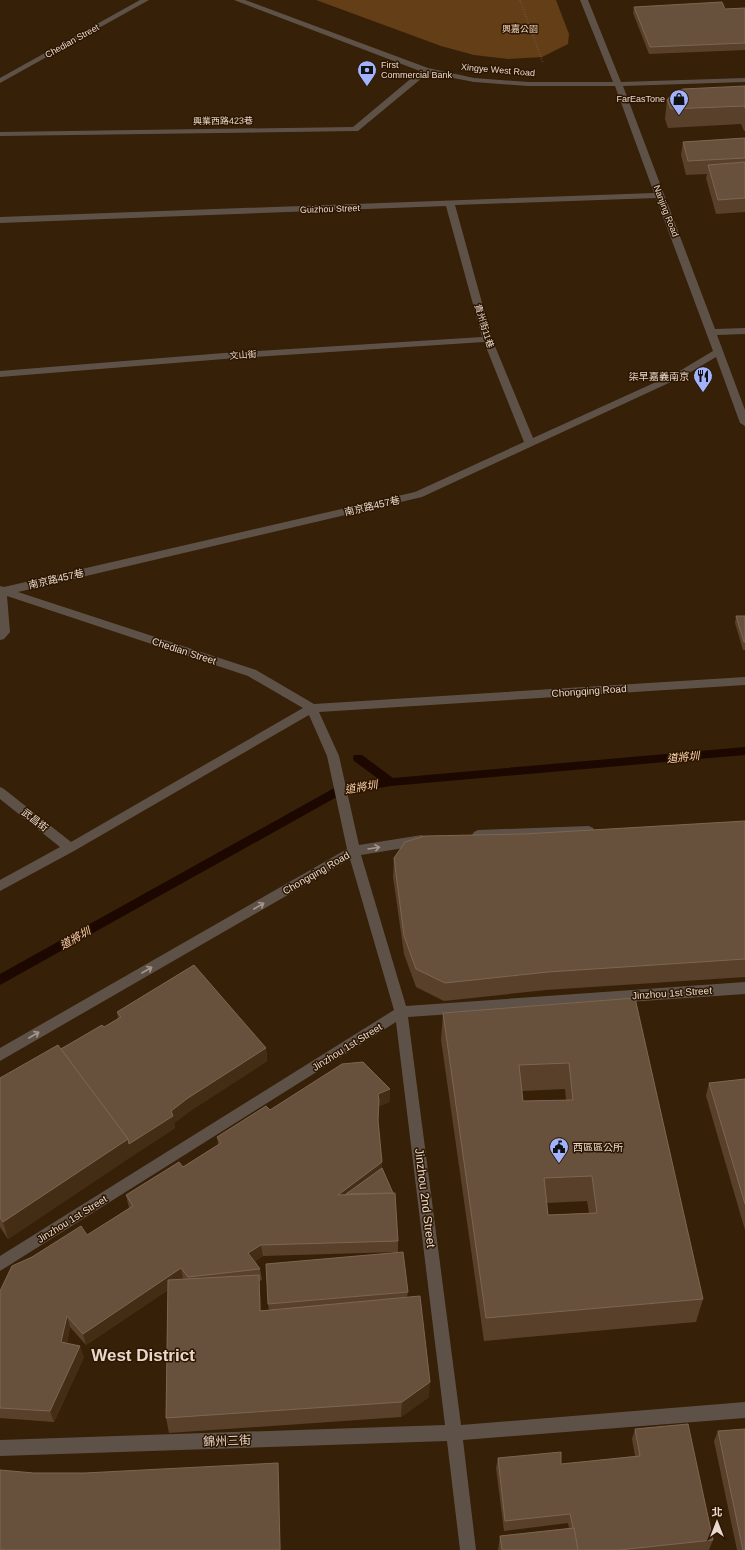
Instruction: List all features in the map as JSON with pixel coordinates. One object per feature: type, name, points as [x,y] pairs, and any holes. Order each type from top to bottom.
[{"type":"street","name":"Chedian Street","points":[[0,81],[145,0]]},
{"type":"street","name":"Xingye West Road","points":[[238,0],[426,70],[474,80],[528,84],[618,84],[745,80]]},
{"type":"street","name":"Nanjing Road","points":[[584,0],[618,84],[745,423]]},
{"type":"street","name":"興業西路423巷","points":[[0,134],[355,129],[426,70]]},
{"type":"street","name":"Guizhou Street","points":[[0,220],[660,196]]},
{"type":"street","name":"貴州街11巷","points":[[450,204],[487,339],[530,444]]},
{"type":"street","points":[[711,332],[745,331]]},
{"type":"street","name":"文山街","points":[[0,374],[224,356],[487,339]]},
{"type":"street","name":"南京路457巷","points":[[1,591],[418,495],[681,374],[718,352]]},
{"type":"street","name":"Chedian Street","points":[[1,591],[252,673],[312,708]]},
{"type":"street","points":[[0,636],[4,632],[1,591]]},
{"type":"street","name":"Chongqing Road","points":[[0,886],[70,848],[312,708],[745,681]]},
{"type":"street","name":"Jinzhou 2nd Street","points":[[312,708],[333,756],[354,851],[401,1012],[468,1550]]},
{"type":"street","name":"武昌街","points":[[0,792],[70,848]]},
{"type":"street","points":[[462,836],[604,830]]},
{"type":"street","name":"Chongqing Road","points":[[0,1054],[354,851],[431,838]]},
{"type":"street","name":"Jinzhou 1st Street","points":[[0,1264],[401,1012],[745,988]]},
{"type":"street","name":"錦州三街","points":[[0,1448],[454,1433],[745,1410]]},
{"type":"path","points":[[520,0],[544,65]]},
{"type":"green space","name":"興嘉公園","points":[[316,0],[556,0],[569,34],[568,44],[542,57],[508,59],[474,55],[441,46]]},
{"type":"building","points":[[722,2],[725,9],[745,8],[745,43],[650,47],[634,7]]},
{"type":"building","points":[[745,86],[745,108],[744,106],[671,109],[667,100],[673,93],[683,89]]},
{"type":"building","points":[[745,138],[745,158],[688,161],[683,142]]},
{"type":"building","points":[[745,162],[745,198],[718,200],[708,165]]},
{"type":"building","points":[[736,616],[745,616],[745,642],[744,642]]},
{"type":"building","points":[[745,821],[745,959],[548,972],[445,983],[416,969],[404,936],[394,858],[405,842],[425,836],[524,834]]},
{"type":"building","points":[[194,965],[266,1048],[188,1098],[171,1111],[173,1116],[129,1144],[128,1139],[61,1049],[102,1025],[104,1027],[121,1017],[117,1012]]},
{"type":"building","name":"西區區公所","points":[[635,998],[703,1299],[486,1318],[443,1013]],"holes":[[[569,1063],[573,1100],[523,1101],[519,1065]],[[592,1176],[597,1213],[548,1215],[544,1178]]]},
{"type":"building","points":[[58,1045],[128,1139],[3,1222],[0,1218],[0,1078]]},
{"type":"building","points":[[363,1062],[390,1089],[378,1094],[378,1120],[382,1162],[338,1195],[395,1193],[398,1241],[261,1245],[248,1253],[260,1269],[188,1277],[181,1268],[83,1334],[67,1316],[61,1342],[80,1346],[50,1411],[0,1408],[0,1291],[12,1266],[32,1257],[81,1226],[87,1235],[133,1206],[126,1195],[179,1162],[183,1167],[221,1143],[217,1137],[266,1106],[270,1110],[342,1064]]},
{"type":"building","points":[[745,1079],[745,1204],[709,1083]]},
{"type":"building","points":[[382,1168],[393,1193],[346,1194]]},
{"type":"building","points":[[403,1252],[408,1292],[268,1304],[266,1264]]},
{"type":"building","points":[[259,1275],[260,1311],[420,1296],[430,1382],[402,1402],[166,1418],[168,1280]]},
{"type":"building","points":[[688,1424],[713,1540],[619,1550],[578,1550],[570,1514],[505,1521],[498,1458],[561,1452],[561,1464],[640,1456],[635,1429]]},
{"type":"building","points":[[745,1429],[745,1550],[743,1550],[718,1431]]},
{"type":"building","points":[[278,1463],[280,1550],[0,1550],[0,1470],[34,1473],[85,1473]]},
{"type":"building","points":[[574,1528],[578,1550],[502,1550],[500,1536]]},
{"type":"waterway","name":"道將圳","points":[[391,782],[745,751]]},
{"type":"waterway","points":[[358,758],[391,782]]},
{"type":"waterway","name":"道將圳","points":[[0,980],[340,790],[391,782]]},
{"type":"place","name":"First Commercial Bank","points":[[367,87]]},
{"type":"place","name":"FarEasTone","points":[[679,116]]},
{"type":"place","name":"柒早嘉義南京","points":[[703,393]]},
{"type":"place","name":"西區區公所","points":[[559,1164]]},
{"type":"district","name":"West District","points":[[143,1355]]}]
